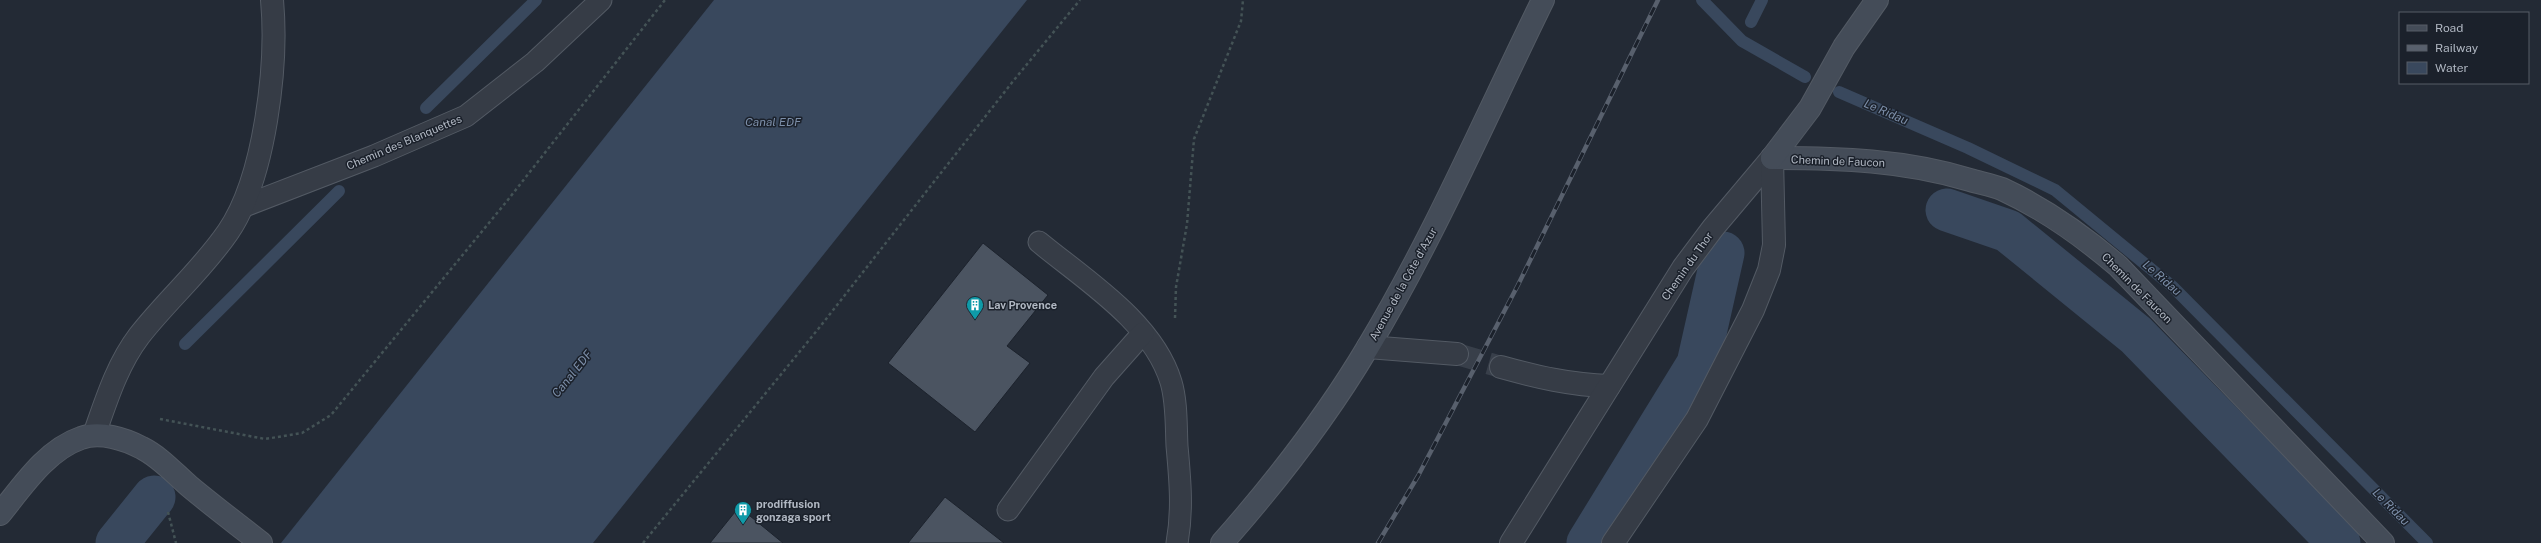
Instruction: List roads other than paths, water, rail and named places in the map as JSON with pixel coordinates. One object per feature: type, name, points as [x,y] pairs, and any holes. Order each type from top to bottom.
[{"type":"street","points":[[94,435],[118,372],[135,343],[207,260],[228,232],[242,207],[263,136],[273,59],[272,0]]},
{"type":"street","name":"Avenue de la Côte d'Azur","points":[[1222,543],[1317,425],[1368,347],[1448,200],[1543,0]]},
{"type":"street","name":"Chemin du Thor","points":[[1511,543],[1683,268],[1713,228],[1772,158],[1810,108],[1844,47],[1877,0]]},
{"type":"street","points":[[1613,543],[1697,419],[1753,310],[1769,270],[1774,245],[1772,158]]},
{"type":"street","name":"Chemin de Faucon","points":[[1772,158],[1838,158],[1886,162],[1939,170],[2001,189],[2045,213],[2096,247],[2118,266],[2383,543]]},
{"type":"street","points":[[1368,347],[1457,354]]},
{"type":"street","points":[[1501,366],[1540,378],[1578,385],[1609,386]]},
{"type":"street","points":[[0,514],[46,460],[70,443],[94,435],[128,442],[142,448],[261,543]]},
{"type":"lane","name":"Chemin des Blanquettes","points":[[242,207],[374,156],[466,116],[535,62],[601,0]]},
{"type":"lane","points":[[1039,242],[1130,318],[1157,353],[1171,383],[1181,485],[1181,511],[1177,543]]},
{"type":"lane","points":[[1008,510],[1104,377],[1143,333]]},
{"type":"water","name":"Canal EDF","points":[[714,0],[1027,0],[593,543],[281,543]]},
{"type":"waterway","points":[[426,108],[536,0]]},
{"type":"waterway","name":"Le Ridau","points":[[1702,0],[1742,41],[1805,77]]},
{"type":"waterway","points":[[1751,22],[1762,0]]},
{"type":"waterway","name":"Le Ridau","points":[[1839,92],[1968,148],[2055,190],[2173,287],[2427,543]]},
{"type":"waterway","points":[[185,344],[339,191]]},
{"type":"waterway","points":[[1947,210],[2008,231],[2136,335],[2339,543]]},
{"type":"waterway","points":[[1588,543],[1698,364],[1723,253]]},
{"type":"waterway","points":[[117,543],[154,497]]},
{"type":"tunnel","points":[[1457,354],[1501,367]]},
{"type":"railway","points":[[1378,543],[1418,476],[1518,285],[1658,0]]},
{"type":"place","name":"Lav Provence","points":[[975,320]]},
{"type":"place","name":"prodiffusion gonzaga sport","points":[[743,525]]}]
